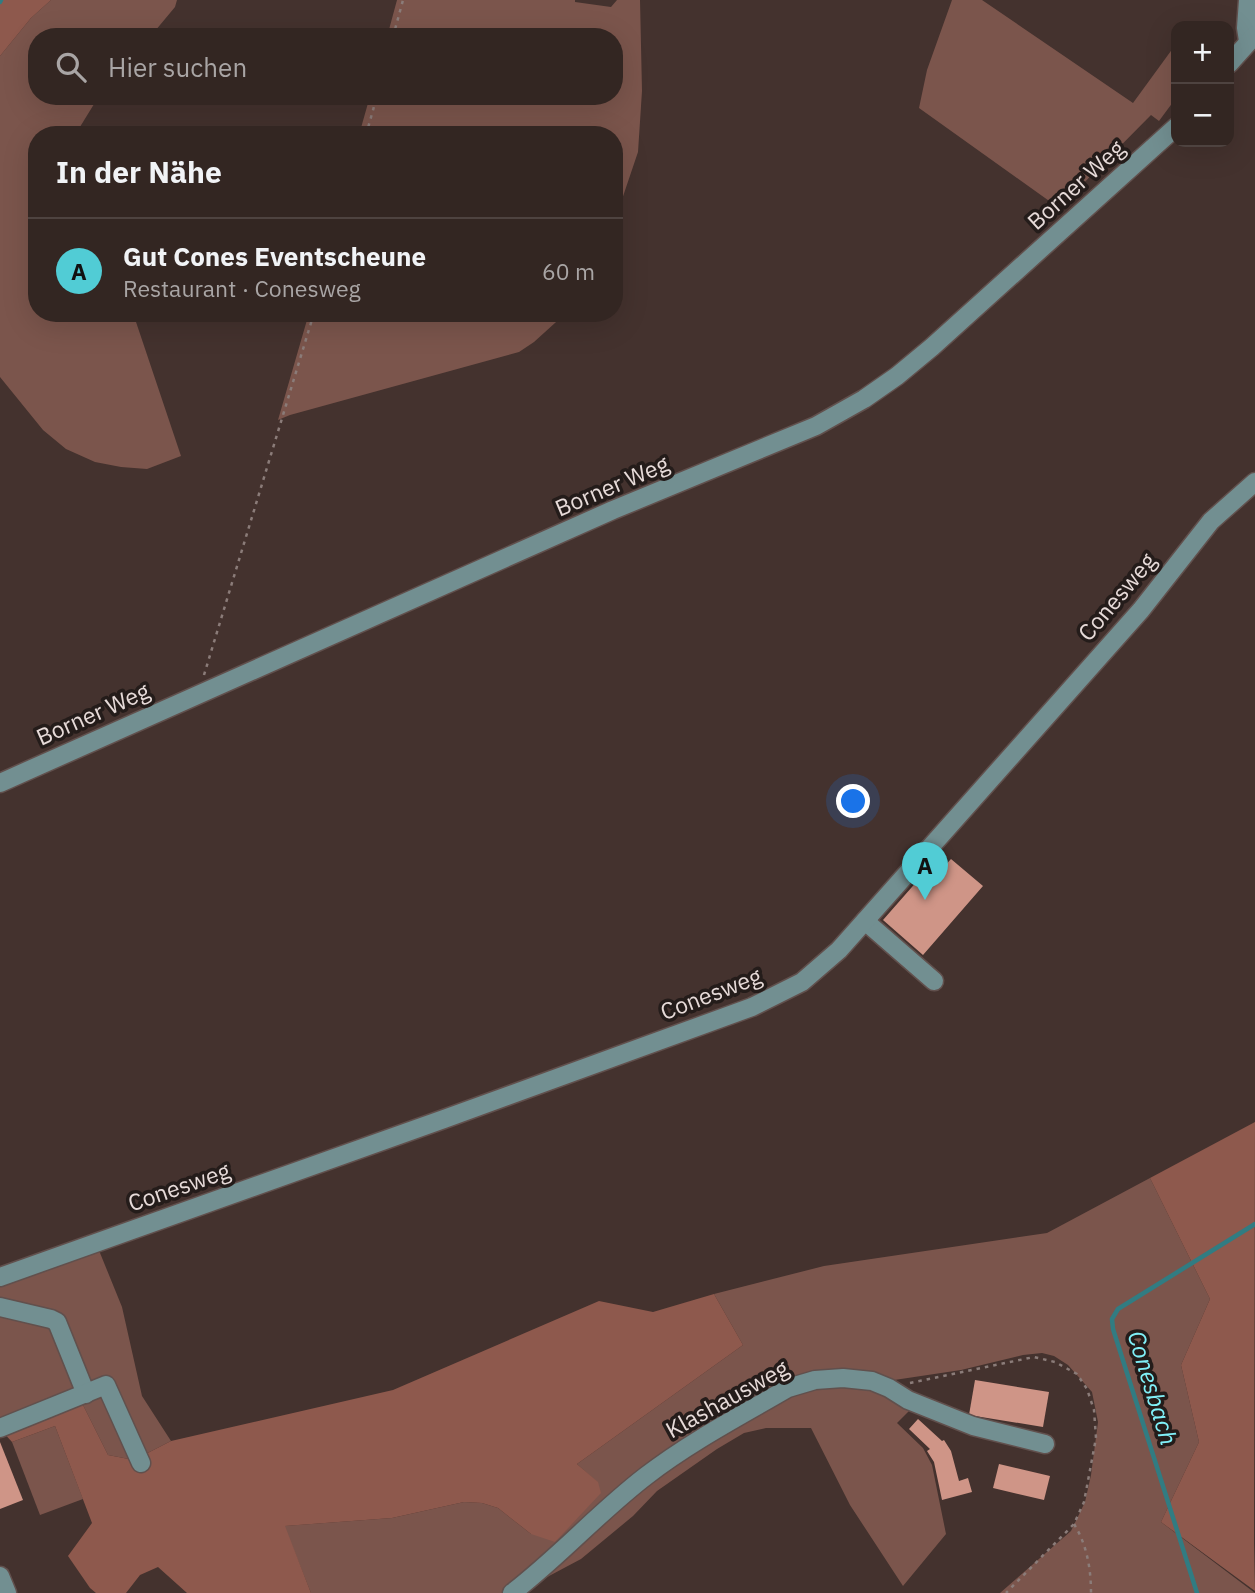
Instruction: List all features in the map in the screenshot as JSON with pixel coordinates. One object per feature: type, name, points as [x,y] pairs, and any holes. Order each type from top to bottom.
[{"type":"street","points":[[1234,58],[1251,38],[1246,28],[1248,0]]},
{"type":"street","name":"Borner Weg","points":[[0,783],[612,510],[805,431],[837,414],[897,376],[932,347],[1171,132]]},
{"type":"street","name":"Conesweg","points":[[0,1277],[444,1119],[782,994],[818,971],[865,921],[1141,610],[1212,521],[1255,482]]},
{"type":"street","points":[[865,921],[934,981]]},
{"type":"street","points":[[0,1307],[57,1322],[86,1394]]},
{"type":"street","name":"Klashausweg","points":[[512,1593],[540,1572],[644,1478],[677,1454],[788,1388],[815,1380],[843,1378],[872,1381],[973,1426],[1045,1444]]},
{"type":"street","points":[[0,1427],[106,1385],[141,1463]]},
{"type":"street","points":[[0,1576],[7,1593]]},
{"type":"path","points":[[395,28],[403,0]]},
{"type":"path","points":[[369,126],[374,105]]},
{"type":"path","points":[[198,695],[311,322]]},
{"type":"path","points":[[889,1388],[1034,1357],[1055,1362],[1077,1374],[1087,1389],[1094,1410],[1096,1437],[1084,1502],[1073,1524],[1006,1593]]},
{"type":"path","points":[[1073,1524],[1080,1534],[1087,1555],[1091,1593]]},
{"type":"shaded area","points":[[0,0],[51,0],[31,18],[0,56]]},
{"type":"shaded area","points":[[51,0],[177,0],[175,7],[158,28],[28,28],[28,105],[93,105],[81,126],[28,126],[28,322],[136,322],[181,456],[147,469],[95,462],[66,449],[43,430],[0,377],[0,56],[31,18]]},
{"type":"shaded area","points":[[397,0],[575,0],[611,7],[617,0],[640,0],[642,91],[638,152],[623,196],[623,126],[362,126],[367,105],[623,105],[623,28],[389,28]]},
{"type":"shaded area","points":[[952,0],[982,0],[1133,103],[1171,51],[1171,105],[1159,121],[1151,115],[1059,208],[919,108],[927,70]]},
{"type":"shaded area","points":[[306,322],[556,322],[519,352],[278,420]]},
{"type":"shaded area","points":[[1255,1122],[1255,1591],[1161,1522],[1199,1442],[1181,1365],[1210,1299],[1150,1178]]},
{"type":"shaded area","points":[[1150,1178],[1210,1299],[1181,1365],[1199,1442],[1161,1522],[1255,1593],[1000,1593],[1071,1531],[1085,1502],[1091,1475],[1098,1422],[1092,1392],[1068,1365],[1054,1356],[1042,1353],[961,1370],[881,1382],[815,1378],[676,1452],[510,1593],[311,1593],[284,1526],[392,1518],[464,1502],[482,1503],[498,1508],[531,1534],[597,1482],[577,1464],[743,1345],[714,1294],[824,1266],[1047,1233]]},
{"type":"shaded area","points":[[98,1248],[122,1307],[142,1396],[171,1441],[134,1460],[108,1455],[80,1399],[0,1427],[0,1283]]},
{"type":"shaded area","points":[[714,1294],[743,1345],[577,1464],[598,1482],[601,1493],[555,1542],[531,1534],[498,1508],[482,1503],[464,1502],[392,1518],[285,1526],[311,1593],[187,1593],[158,1567],[140,1575],[126,1593],[96,1593],[68,1556],[92,1523],[55,1426],[12,1442],[1,1430],[80,1399],[108,1455],[134,1460],[171,1441],[393,1390],[599,1301],[653,1312]]},
{"type":"shaded area","points":[[871,1382],[913,1407],[897,1423],[923,1448],[932,1465],[946,1534],[903,1586],[850,1505],[811,1428],[766,1428],[744,1433],[657,1491],[633,1516],[581,1559],[534,1584],[645,1478],[790,1390]]},
{"type":"shaded area","points":[[55,1426],[83,1499],[40,1515],[12,1442]]},
{"type":"building","points":[[951,859],[983,886],[923,955],[883,920],[933,863],[941,870]]},
{"type":"building","points":[[975,1380],[1049,1392],[1043,1427],[969,1415]]},
{"type":"building","points":[[918,1419],[944,1440],[951,1451],[959,1481],[968,1478],[972,1492],[942,1500],[934,1462],[927,1451],[930,1449],[909,1429]]},
{"type":"building","points":[[0,1442],[23,1500],[0,1509]]},
{"type":"building","points":[[999,1464],[1050,1476],[1044,1500],[993,1488]]},
{"type":"waterway","name":"Conesbach","points":[[1197,1593],[1112,1319],[1118,1309],[1255,1224]]},
{"type":"place","name":"Gut Cones Eventscheune","points":[[925,900]]}]
